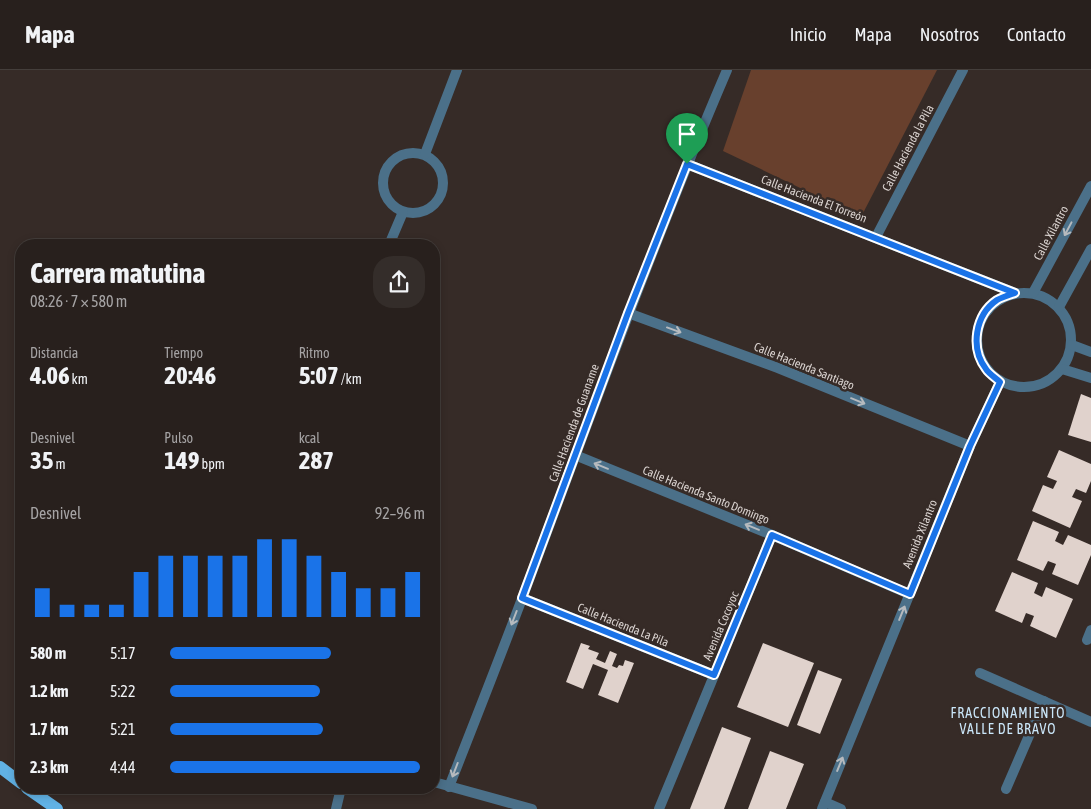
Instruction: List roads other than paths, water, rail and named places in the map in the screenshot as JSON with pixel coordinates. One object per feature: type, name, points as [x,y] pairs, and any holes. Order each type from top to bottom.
[{"type":"main road","points":[[0,767],[15,778]]},
{"type":"main road","points":[[36,794],[57,809]]},
{"type":"street","points":[[425,154],[458,70]]},
{"type":"street","name":"Calle Hacienda de Guaname","points":[[449,787],[522,598],[628,313],[687,164],[727,70]]},
{"type":"street","name":"Calle Hacienda la Pila","points":[[876,237],[963,70]]},
{"type":"street","points":[[408,152],[425,154],[438,165],[444,181],[440,198],[428,210],[410,214],[403,212],[394,207],[384,193],[383,175],[392,160],[408,152]]},
{"type":"street","name":"Calle Hacienda El Torreón","points":[[687,164],[1015,293]]},
{"type":"street","name":"Calle Xilantro","points":[[1033,293],[1091,186]]},
{"type":"street","points":[[392,239],[403,212]]},
{"type":"street","points":[[1059,307],[1091,249]]},
{"type":"street","points":[[1015,293],[1033,293],[1047,298],[1059,307],[1067,319],[1072,345],[1062,369],[1050,381],[1034,387],[1017,388],[1000,382],[986,370],[977,352],[977,332],[984,314],[997,300],[1015,293]]},
{"type":"street","name":"Calle Hacienda Santiago","points":[[628,313],[778,368],[970,446]]},
{"type":"street","points":[[1072,345],[1091,352]]},
{"type":"street","points":[[1062,369],[1091,378]]},
{"type":"street","name":"Avenida Xilantro","points":[[823,806],[970,446],[1000,382]]},
{"type":"street","name":"Calle Hacienda Santo Domingo","points":[[575,456],[772,535],[910,594]]},
{"type":"street","name":"Avenida Cocoyoc","points":[[659,809],[772,535]]},
{"type":"street","name":"Calle Hacienda La Pila","points":[[522,598],[714,675]]},
{"type":"street","points":[[1087,640],[1091,630]]},
{"type":"street","points":[[980,673],[1091,722]]},
{"type":"street","points":[[1006,789],[1044,701]]},
{"type":"street","points":[[440,784],[532,809]]},
{"type":"street","points":[[336,809],[340,794]]},
{"type":"street","points":[[823,806],[842,809]]},
{"type":"district","name":"FRACCIONAMIENTO VALLE DE BRAVO","points":[[1008,722]]}]
